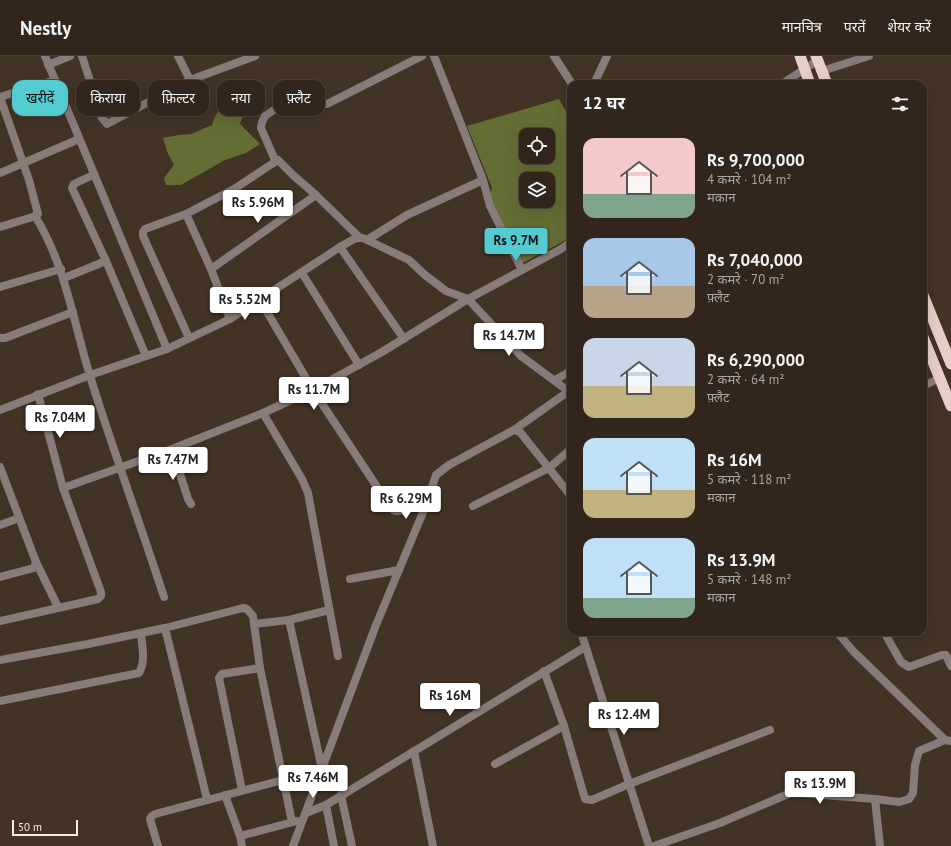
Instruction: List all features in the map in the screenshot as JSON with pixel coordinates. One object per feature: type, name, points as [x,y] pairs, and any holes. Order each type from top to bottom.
[{"type":"highway","points":[[800,56],[808,80]]},
{"type":"highway","points":[[817,58],[825,80]]},
{"type":"highway","points":[[927,305],[951,364]]},
{"type":"highway","points":[[927,347],[951,406]]},
{"type":"street","points":[[45,56],[56,80]]},
{"type":"street","points":[[48,64],[70,56]]},
{"type":"street","points":[[82,56],[102,118],[107,124],[148,102]]},
{"type":"street","points":[[178,56],[190,80],[256,56]]},
{"type":"street","points":[[422,56],[326,104],[308,105],[290,103],[270,112],[265,116],[261,128],[275,160],[280,161],[294,176],[363,239],[409,260],[425,275],[446,291],[468,299],[521,356],[567,390]]},
{"type":"street","points":[[434,56],[483,180],[492,210],[522,270]]},
{"type":"street","points":[[554,56],[569,80]]},
{"type":"street","points":[[822,71],[869,56]]},
{"type":"street","points":[[596,80],[606,57]]},
{"type":"street","points":[[788,80],[817,58]]},
{"type":"street","points":[[0,226],[38,215],[38,210],[0,97],[12,93]]},
{"type":"street","points":[[68,110],[93,175],[167,349]]},
{"type":"street","points":[[0,173],[79,138]]},
{"type":"street","points":[[190,338],[142,232],[145,229],[186,214],[234,189],[275,160]]},
{"type":"street","points":[[93,175],[74,184],[72,188],[106,261],[146,356]]},
{"type":"street","points":[[0,410],[90,375],[167,349],[230,319],[340,247],[363,239],[407,215],[483,180]]},
{"type":"street","points":[[211,269],[316,195]]},
{"type":"street","points":[[186,214],[211,269],[230,319]]},
{"type":"street","points":[[35,216],[61,269],[90,375],[164,597]]},
{"type":"street","points":[[63,488],[172,449],[263,413],[313,390],[404,339],[468,299],[567,244]]},
{"type":"street","points":[[340,247],[404,339]]},
{"type":"street","points":[[64,278],[106,261]]},
{"type":"street","points":[[0,288],[61,269]]},
{"type":"street","points":[[302,273],[358,365]]},
{"type":"street","points":[[260,300],[313,390],[391,508],[398,512],[426,505]]},
{"type":"street","points":[[0,338],[5,338],[73,312]]},
{"type":"street","points":[[554,380],[567,373]]},
{"type":"street","points":[[927,384],[940,378]]},
{"type":"street","points":[[0,621],[98,599],[101,596],[101,592],[63,488],[38,394]]},
{"type":"street","points":[[293,846],[376,626],[426,505],[435,478],[439,472],[514,430],[567,394]]},
{"type":"street","points":[[263,413],[302,479],[308,493],[338,656]]},
{"type":"street","points":[[514,430],[520,432],[567,491]]},
{"type":"street","points":[[172,449],[188,499],[191,504]]},
{"type":"street","points":[[473,506],[549,468],[567,452]]},
{"type":"street","points":[[0,467],[2,477],[36,562],[58,607]]},
{"type":"street","points":[[0,525],[19,518]]},
{"type":"street","points":[[0,577],[34,568],[36,562]]},
{"type":"street","points":[[350,579],[399,570]]},
{"type":"street","points":[[0,660],[88,644],[165,628],[243,608],[248,609],[251,612],[254,624],[260,668],[292,822]]},
{"type":"street","points":[[254,624],[289,620],[329,610]]},
{"type":"street","points":[[289,620],[322,770]]},
{"type":"street","points":[[165,628],[207,800]]},
{"type":"street","points":[[0,701],[139,673],[142,668],[143,657],[141,633]]},
{"type":"street","points":[[581,636],[648,846]]},
{"type":"street","points":[[654,846],[720,824],[788,794],[797,793],[899,802],[909,799],[913,793],[915,764],[920,751],[948,740],[854,652],[840,636]]},
{"type":"street","points":[[886,636],[901,662],[909,667],[942,655],[946,655],[951,666]]},
{"type":"street","points":[[240,836],[292,822],[305,816],[585,647]]},
{"type":"street","points":[[242,790],[219,678],[222,674],[260,668]]},
{"type":"street","points":[[544,671],[564,726],[585,799],[592,800],[629,784],[770,730]]},
{"type":"street","points":[[495,764],[564,726]]},
{"type":"street","points":[[414,751],[433,846]]},
{"type":"street","points":[[158,846],[150,819],[152,816],[169,810],[283,780]]},
{"type":"street","points":[[225,795],[240,836],[242,846]]},
{"type":"street","points":[[341,795],[352,846]]},
{"type":"street","points":[[876,799],[880,846]]},
{"type":"street","points":[[326,804],[334,846]]},
{"type":"shaded area","points":[[559,99],[567,113],[567,239],[521,264],[489,197],[492,188],[467,126]]},
{"type":"shaded area","points":[[217,113],[217,116],[242,116],[240,124],[260,144],[246,153],[225,160],[181,185],[166,185],[164,178],[174,165],[168,154],[163,138],[191,134],[212,125]]}]
